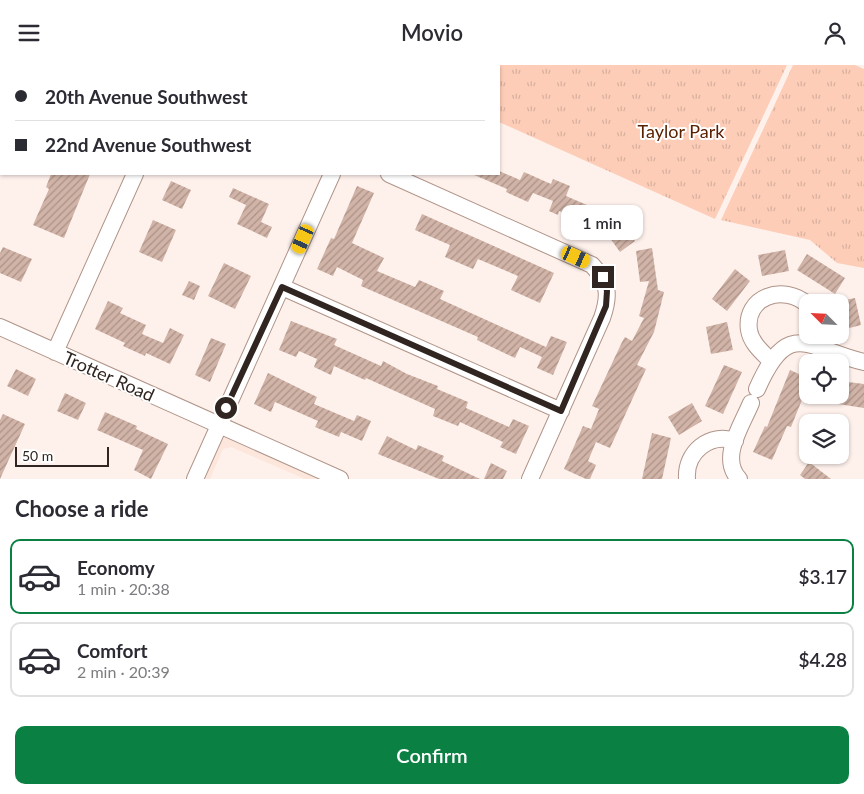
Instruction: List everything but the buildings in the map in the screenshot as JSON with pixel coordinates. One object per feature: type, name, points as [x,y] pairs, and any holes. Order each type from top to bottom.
[{"type":"street","points":[[54,352],[135,175]]},
{"type":"street","points":[[195,479],[332,175]]},
{"type":"street","points":[[392,175],[592,265],[603,277],[607,291],[606,306],[530,479]]},
{"type":"street","points":[[282,287],[561,411]]},
{"type":"street","points":[[771,361],[754,343],[749,330],[749,317],[755,307],[765,297],[778,293],[795,296],[799,299]]},
{"type":"street","name":"Trotter Road","points":[[1,332],[54,352],[340,479]]},
{"type":"street","points":[[739,479],[731,465],[731,449],[754,396],[771,361],[786,345],[799,343]]},
{"type":"street","points":[[822,344],[864,362]]},
{"type":"street","points":[[687,479],[686,471],[697,449],[709,441],[724,437],[735,441]]},
{"type":"shaded area","points":[[224,435],[324,479],[305,479],[231,447],[223,449],[210,479],[204,479]]},
{"type":"green space","name":"Taylor Park","points":[[500,65],[787,65],[715,219],[500,122]]},
{"type":"green space","points":[[793,65],[855,65],[864,69],[864,268],[837,263],[810,240],[721,220]]},
{"type":"route","points":[[226,408],[282,287],[561,411],[606,306],[607,291],[603,277]]}]
